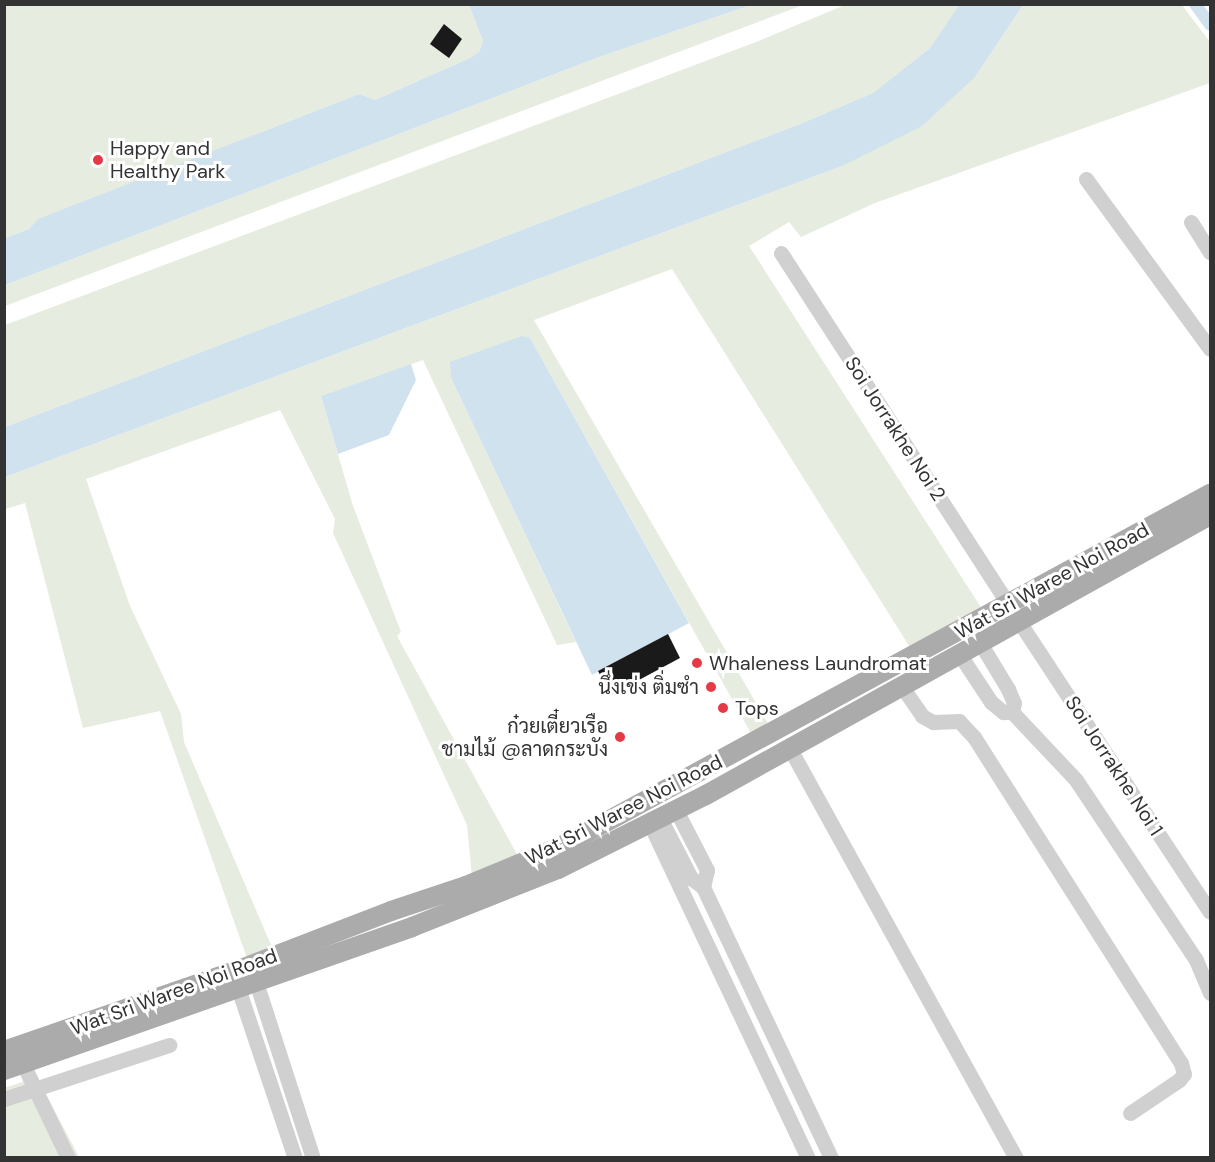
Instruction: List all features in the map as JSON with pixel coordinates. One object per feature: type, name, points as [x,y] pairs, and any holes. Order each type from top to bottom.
[{"type":"main road","name":"Wat Sri Waree Noi Road","points":[[14,1067],[510,890],[662,817],[979,641],[1014,612],[1210,494]]},
{"type":"main road","name":"Wat Sri Waree Noi Road","points":[[4,1051],[466,886],[560,847],[1014,612],[1210,515]]},
{"type":"main road","points":[[658,796],[662,817]]},
{"type":"street","points":[[1086,179],[1210,349]]},
{"type":"street","points":[[1191,222],[1210,252]]},
{"type":"street","name":"Soi Jorrakhe Noi 2","points":[[781,253],[1014,612]]},
{"type":"street","name":"Soi Jorrakhe Noi 1","points":[[1014,612],[1210,912]]},
{"type":"street","points":[[979,641],[1008,689],[1014,703],[1012,712]]},
{"type":"street","points":[[958,652],[991,702],[1003,712],[1012,712],[1076,780],[1196,960],[1210,993]]},
{"type":"street","points":[[900,684],[922,716],[933,722],[959,721],[974,736],[1181,1063],[1184,1074],[1179,1080],[1130,1113]]},
{"type":"street","points":[[789,747],[1016,1158]]},
{"type":"street","points":[[662,817],[707,870],[703,887],[831,1158]]},
{"type":"street","points":[[662,817],[808,1158]]},
{"type":"street","points":[[247,985],[279,1053],[313,1158]]},
{"type":"street","points":[[247,985],[262,1060],[295,1158]]},
{"type":"street","points":[[4,1099],[169,1045]]},
{"type":"street","points":[[262,1060],[279,1053]]},
{"type":"street","points":[[14,1067],[34,1088],[68,1158]]},
{"type":"shaded area","name":"Happy and Healthy Park","points":[[4,5],[469,5],[483,41],[479,52],[470,58],[375,100],[359,94],[39,219],[29,229],[5,238]]},
{"type":"shaded area","points":[[751,5],[803,5],[5,306],[5,285],[599,57]]},
{"type":"shaded area","points":[[845,5],[960,5],[930,48],[873,93],[800,124],[5,427],[5,325],[756,42]]},
{"type":"shaded area","points":[[1023,5],[1182,5],[1210,42],[1210,83],[875,203],[801,237],[789,222],[749,246],[982,609],[911,649],[672,269],[534,320],[770,727],[752,735],[530,338],[451,378],[576,642],[557,645],[423,360],[321,396],[353,506],[401,632],[397,636],[519,858],[472,877],[467,825],[333,533],[335,519],[280,410],[86,479],[130,606],[181,714],[184,742],[274,952],[248,961],[160,711],[83,728],[25,503],[5,509],[5,477],[842,166],[975,77]]},
{"type":"shaded area","points":[[37,1077],[79,1157],[5,1157],[4,1088]]},
{"type":"water","points":[[960,4],[1023,5],[975,77],[922,126],[842,166],[5,477],[5,427],[800,124],[873,93],[930,48]]},
{"type":"water","points":[[469,5],[751,5],[599,57],[5,285],[5,238],[29,229],[38,219],[359,94],[375,100],[470,58],[479,52],[483,41]]},
{"type":"water","points":[[522,336],[530,338],[689,623],[592,675],[451,378],[450,362]]},
{"type":"water","points":[[411,364],[416,380],[389,435],[338,454],[321,396]]},
{"type":"building","points":[[444,24],[462,39],[449,58],[430,44]]},
{"type":"building","points":[[668,634],[680,658],[611,695],[598,671]]},
{"type":"waterway","points":[[1195,4],[1210,25]]},
{"type":"place","name":"Happy and Healthy Park","points":[[98,160]]},
{"type":"place","name":"Whaleness Laundromat","points":[[697,663]]},
{"type":"place","name":"นึ่งเข่ง ติ่มซำ","points":[[711,687]]},
{"type":"place","name":"Tops","points":[[723,708]]},
{"type":"place","name":"ก๋วยเตี๋ยวเรือ ชามไม้ @ลาดกระบัง","points":[[620,737]]}]
